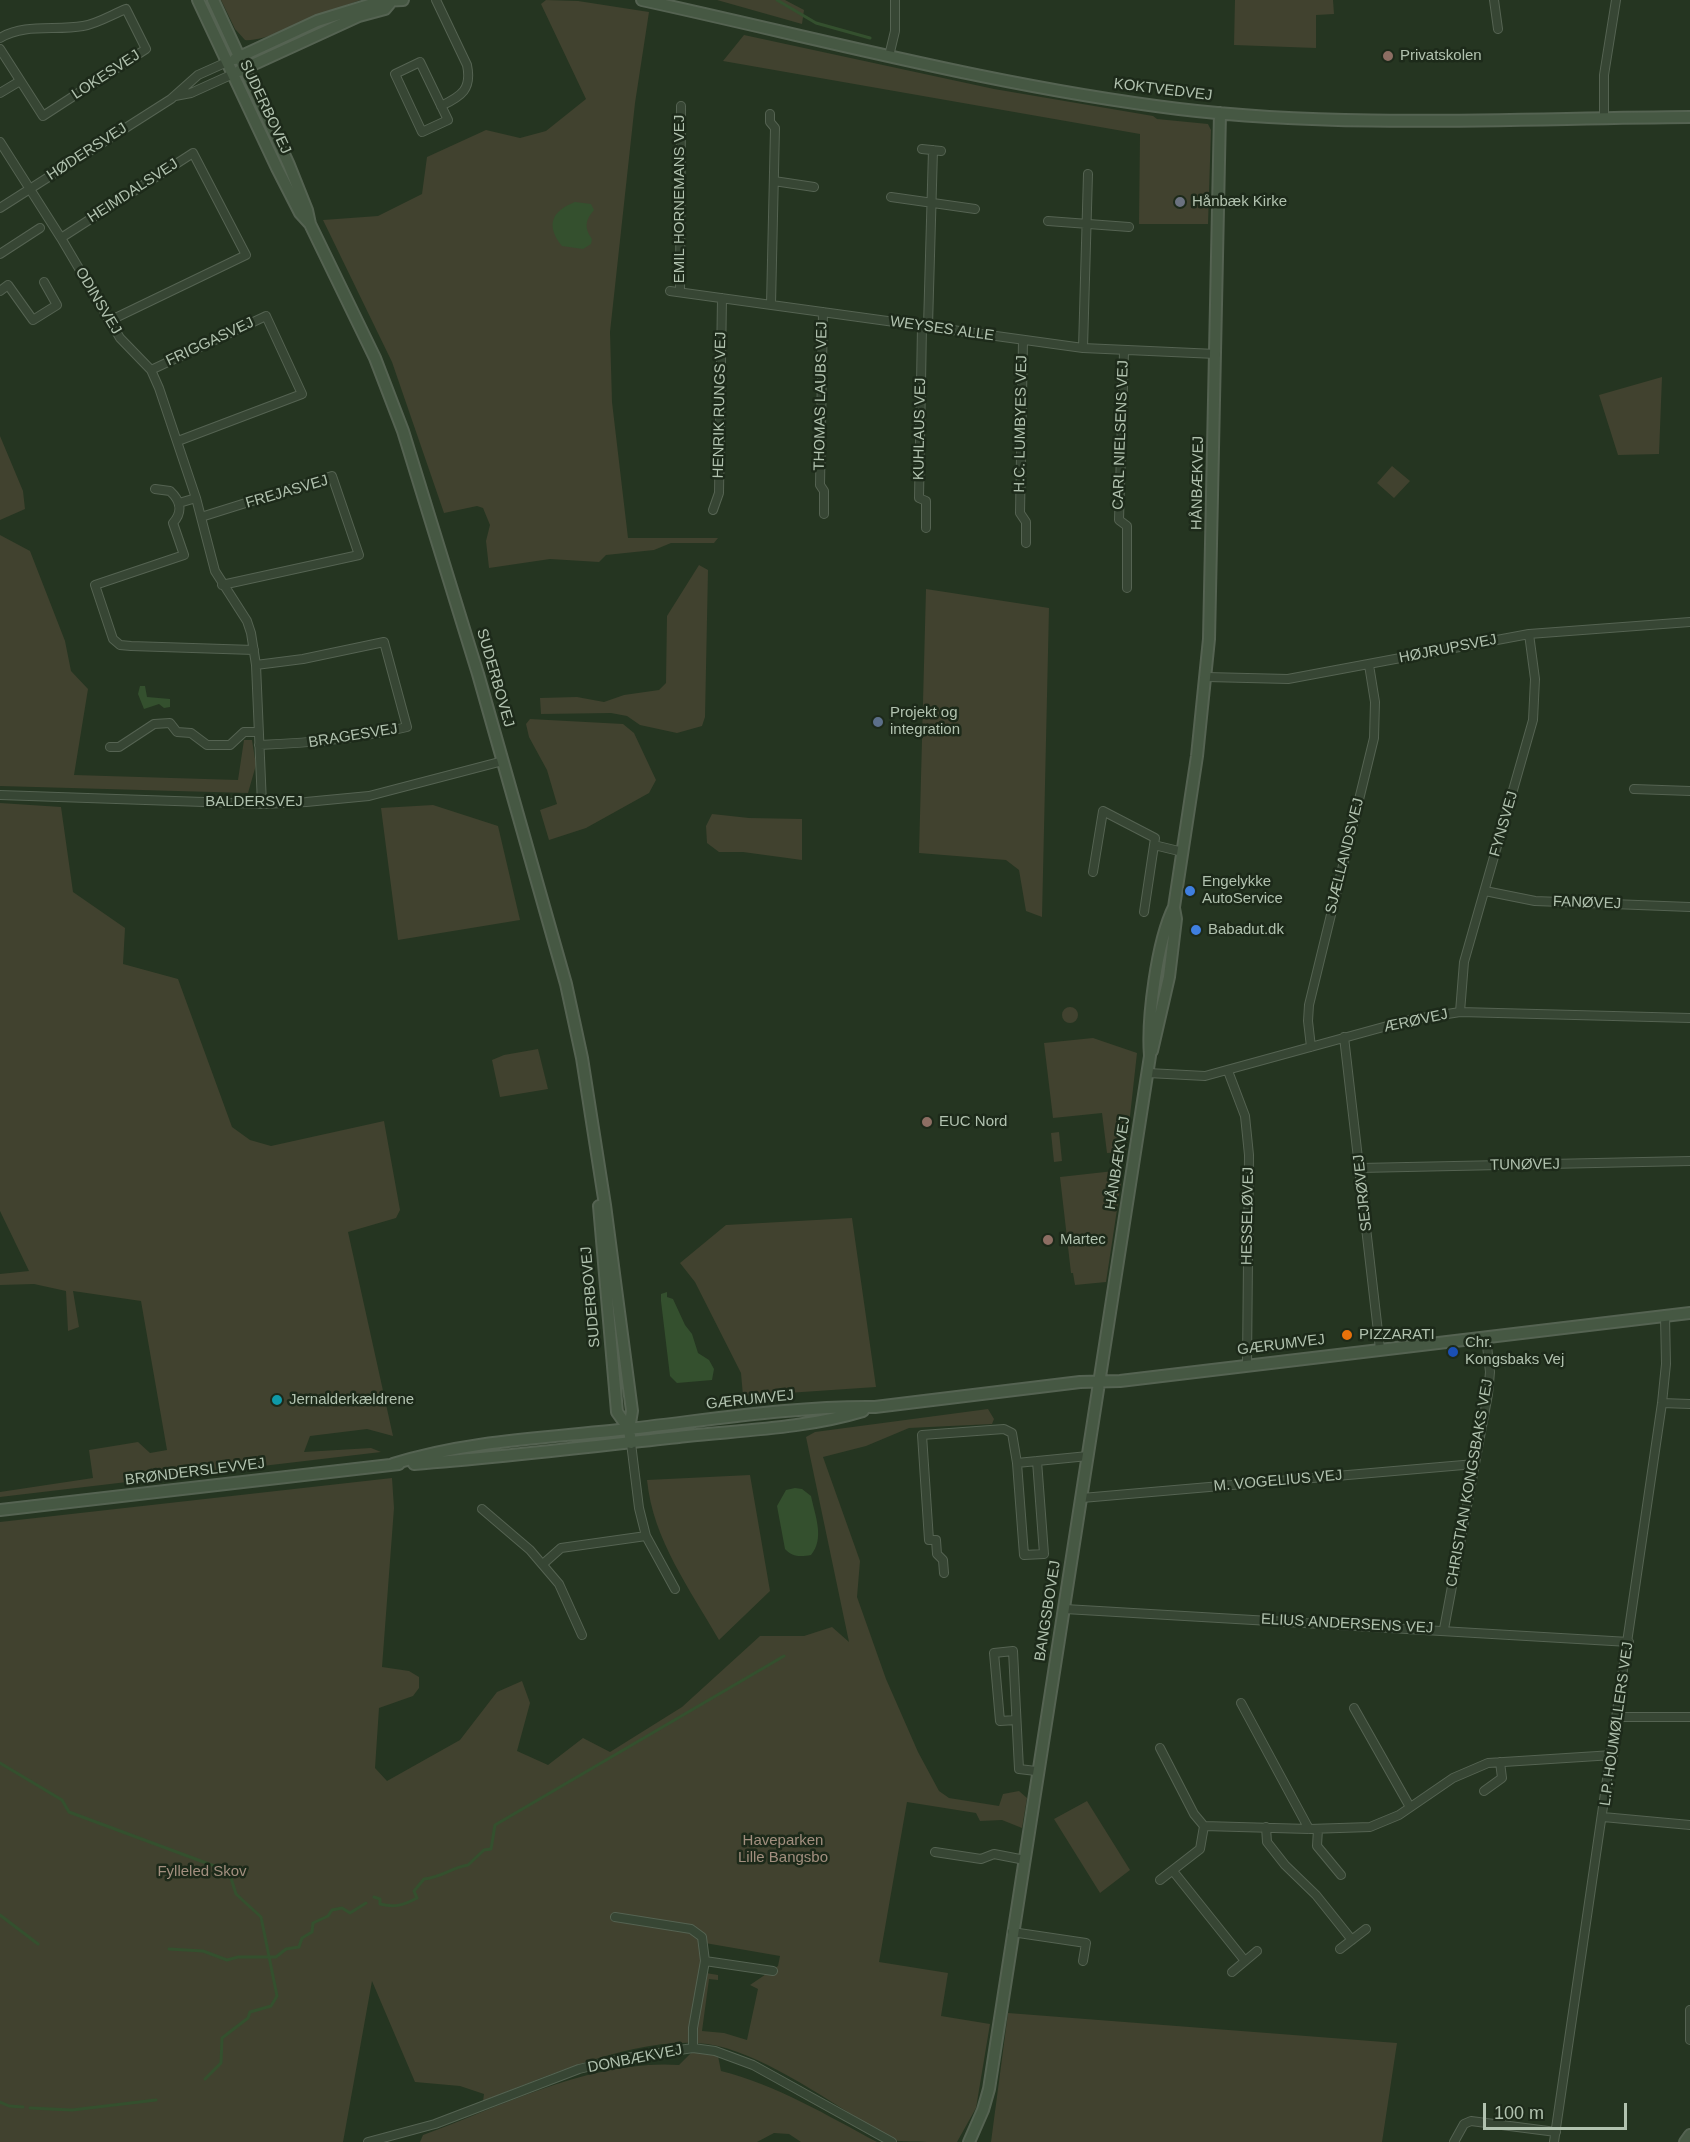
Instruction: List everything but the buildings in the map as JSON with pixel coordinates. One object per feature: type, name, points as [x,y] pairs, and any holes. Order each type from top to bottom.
[{"type":"street","name":"SUDERBOVEJ","points":[[198,0],[277,168],[300,213],[310,224]]},
{"type":"street","name":"SUDERBOVEJ","points":[[213,0],[289,165],[307,210],[310,224],[375,358],[403,430],[503,761],[566,984],[582,1058],[605,1205],[632,1411],[629,1429],[631,1443]]},
{"type":"street","points":[[227,62],[317,21],[382,1],[390,3],[403,0]]},
{"type":"street","points":[[436,0],[467,65],[469,77],[468,88],[460,97],[441,105]]},
{"type":"street","name":"KOKTVEDVEJ","points":[[642,0],[996,80],[1146,104],[1220,113],[1390,119],[1690,117]]},
{"type":"street","points":[[889,56],[895,31],[895,0]]},
{"type":"street","points":[[1494,0],[1498,29]]},
{"type":"street","points":[[1604,117],[1604,75],[1616,0]]},
{"type":"street","points":[[233,74],[359,16],[385,9],[390,3]]},
{"type":"street","name":"LOKESVEJ","points":[[0,38],[11,32],[25,29],[86,26],[126,9],[146,49],[43,116],[0,49]]},
{"type":"street","name":"HØDERSVEJ","points":[[0,208],[174,96],[198,75],[227,62]]},
{"type":"street","points":[[420,62],[441,105],[448,120],[422,132],[395,74],[420,62]]},
{"type":"street","name":"HØDERSVEJ","points":[[174,96],[191,93],[233,74]]},
{"type":"street","points":[[0,93],[20,81]]},
{"type":"street","name":"EMIL HORNEMANS VEJ","points":[[680,292],[681,106]]},
{"type":"street","name":"HÅNBÆKVEJ","points":[[1100,1382],[1148,1073],[1149,1038],[1157,973],[1168,919],[1174,908],[1207,677],[1220,113]]},
{"type":"street","points":[[770,114],[770,122],[775,128],[771,305]]},
{"type":"street","name":"ODINSVEJ","points":[[0,142],[61,238],[120,338],[151,370],[178,441],[215,571],[247,621],[256,665],[262,804]]},
{"type":"street","points":[[922,149],[937,151],[925,326]]},
{"type":"street","name":"HEIMDALSVEJ","points":[[61,238],[193,153],[246,255],[109,321]]},
{"type":"street","points":[[1083,348],[1089,174]]},
{"type":"street","points":[[774,181],[814,187]]},
{"type":"street","points":[[891,197],[975,209]]},
{"type":"street","points":[[1048,221],[1088,226],[1129,227]]},
{"type":"street","points":[[0,254],[40,228]]},
{"type":"street","points":[[0,291],[8,285],[33,320],[57,305],[44,282]]},
{"type":"street","name":"WEYSES ALLE","points":[[670,291],[1083,348],[1216,354]]},
{"type":"street","name":"HENRIK RUNGS VEJ","points":[[713,510],[719,493],[722,298]]},
{"type":"street","name":"THOMAS LAUBS VEJ","points":[[823,312],[820,485],[824,491],[824,514]]},
{"type":"street","name":"FRIGGASVEJ","points":[[151,370],[266,316],[302,394],[178,441]]},
{"type":"street","name":"KUHLAUS VEJ","points":[[925,326],[919,498],[926,501],[926,528]]},
{"type":"street","name":"H.C. LUMBYES VEJ","points":[[1023,339],[1020,513],[1026,522],[1026,543]]},
{"type":"street","name":"CARL NIELSENS VEJ","points":[[1124,351],[1119,520],[1127,526],[1127,588]]},
{"type":"street","name":"FREJASVEJ","points":[[201,517],[332,476],[359,555],[222,585]]},
{"type":"street","points":[[155,489],[170,491],[179,503],[178,517],[172,523],[184,555],[95,585],[113,639],[120,645],[131,646],[254,650]]},
{"type":"street","points":[[179,503],[196,498]]},
{"type":"street","name":"HØJRUPSVEJ","points":[[1207,677],[1288,678],[1529,634],[1690,622]]},
{"type":"street","name":"FYNSVEJ","points":[[1460,1012],[1464,962],[1533,720],[1535,679],[1529,634]]},
{"type":"street","name":"BRAGESVEJ","points":[[256,665],[314,657],[384,642],[407,727],[332,741],[259,745]]},
{"type":"street","name":"SJÆLLANDSVEJ","points":[[1311,1047],[1308,1021],[1310,1005],[1374,738],[1375,702],[1369,665]]},
{"type":"street","points":[[110,747],[119,747],[154,724],[170,723],[177,732],[191,733],[207,745],[230,745],[244,732],[259,732]]},
{"type":"street","name":"BALDERSVEJ","points":[[0,795],[262,804],[369,796],[503,761]]},
{"type":"street","points":[[1634,789],[1690,791]]},
{"type":"street","points":[[1093,872],[1103,811],[1155,838],[1144,912]]},
{"type":"street","points":[[1154,845],[1183,852]]},
{"type":"street","name":"FANØVEJ","points":[[1485,891],[1535,901],[1690,907]]},
{"type":"street","name":"ÆRØVEJ","points":[[1148,1073],[1187,1077],[1228,1071],[1409,1020],[1460,1012],[1690,1018]]},
{"type":"street","name":"SEJRØVEJ","points":[[1344,1037],[1380,1349]]},
{"type":"street","name":"HESSELØVEJ","points":[[1228,1071],[1245,1116],[1249,1155],[1247,1364]]},
{"type":"street","name":"TUNØVEJ","points":[[1360,1168],[1690,1161]]},
{"type":"street","name":"GÆRUMVEJ","points":[[629,1429],[762,1414],[844,1407],[875,1407],[1690,1313]]},
{"type":"street","name":"L.P. HOUMØLLERS VEJ","points":[[1554,2142],[1604,1817],[1662,1403],[1667,1352],[1665,1316]]},
{"type":"street","name":"CHRISTIAN KONGSBAKS VEJ","points":[[1444,1629],[1490,1372],[1486,1337]]},
{"type":"street","name":"BANGSBOVEJ","points":[[969,2142],[983,2110],[989,2089],[1025,1860],[1036,1772],[1065,1609],[1100,1382]]},
{"type":"street","points":[[1662,1403],[1690,1404]]},
{"type":"street","name":"GÆRUMVEJ","points":[[631,1443],[845,1416],[875,1407]]},
{"type":"street","name":"BRØNDERSLEVVEJ","points":[[393,1464],[412,1458],[501,1443],[629,1429]]},
{"type":"street","name":"BANGSBOVEJ","points":[[944,1573],[943,1560],[937,1554],[936,1540],[929,1540],[922,1435],[1004,1429],[1012,1433],[1017,1463],[1023,1555],[1044,1554],[1037,1461]]},
{"type":"street","points":[[631,1443],[639,1508],[646,1536],[675,1589]]},
{"type":"street","name":"BRØNDERSLEVVEJ","points":[[0,1510],[393,1464],[501,1457],[631,1443]]},
{"type":"street","points":[[1017,1463],[1088,1456]]},
{"type":"street","name":"M. VOGELIUS VEJ","points":[[1082,1498],[1475,1464]]},
{"type":"street","points":[[482,1509],[543,1564],[559,1584],[582,1635]]},
{"type":"street","points":[[543,1564],[561,1548],[646,1536]]},
{"type":"street","name":"ELIUS ANDERSENS VEJ","points":[[1065,1609],[1444,1629],[1629,1642]]},
{"type":"street","name":"BANGSBOVEJ","points":[[1016,1720],[1000,1721],[994,1653],[1013,1651],[1016,1720],[1018,1768],[1036,1772]]},
{"type":"street","points":[[1241,1703],[1314,1829],[1317,1846],[1341,1875]]},
{"type":"street","points":[[1354,1708],[1410,1807]]},
{"type":"street","points":[[1618,1717],[1690,1717]]},
{"type":"street","points":[[1160,1748],[1194,1814],[1204,1826],[1314,1829],[1370,1827],[1399,1815],[1463,1773],[1500,1762],[1612,1755]]},
{"type":"street","points":[[1484,1791],[1502,1778],[1500,1762]]},
{"type":"street","points":[[1604,1817],[1690,1825]]},
{"type":"street","points":[[1160,1880],[1200,1849],[1204,1826]]},
{"type":"street","points":[[1266,1827],[1267,1842],[1285,1865],[1316,1895],[1352,1940]]},
{"type":"street","points":[[935,1852],[981,1859],[994,1854],[1025,1860]]},
{"type":"street","points":[[1173,1871],[1245,1961]]},
{"type":"street","points":[[615,1917],[691,1929],[702,1937],[705,1961],[693,2028],[693,2048]]},
{"type":"street","points":[[1340,1949],[1366,1929]]},
{"type":"street","points":[[1012,1932],[1086,1943],[1083,1961]]},
{"type":"street","points":[[1232,1972],[1257,1951]]},
{"type":"street","points":[[705,1961],[773,1971]]},
{"type":"street","points":[[1690,2010],[1690,2040]]},
{"type":"street","name":"DONBÆKVEJ","points":[[368,2142],[435,2124],[579,2069],[625,2058],[693,2048],[715,2051],[753,2065],[892,2142]]},
{"type":"street","points":[[1454,2142],[1464,2124],[1471,2121],[1556,2132]]},
{"type":"street","points":[[1685,2142],[1690,2135]]},
{"type":"green space","points":[[221,0],[361,0],[284,31],[245,40],[235,29]]},
{"type":"green space","points":[[546,0],[578,1],[649,12],[635,103],[610,332],[612,402],[628,538],[718,538],[714,543],[671,543],[654,550],[606,555],[599,562],[550,559],[489,568],[486,541],[490,525],[483,508],[477,506],[444,513],[392,362],[323,220],[378,216],[422,194],[427,157],[486,130],[520,138],[546,131],[586,99],[541,4]]},
{"type":"green space","points":[[717,0],[785,0],[804,10],[802,24]]},
{"type":"green space","points":[[1235,0],[1333,0],[1334,14],[1316,15],[1316,48],[1234,45]]},
{"type":"green space","points":[[744,35],[994,89],[1153,116],[1157,119],[1208,124],[1211,130],[1208,224],[1139,224],[1140,134],[723,61]]},
{"type":"green space","points":[[1662,377],[1659,454],[1618,455],[1599,395]]},
{"type":"green space","points":[[0,436],[23,491],[25,509],[0,520]]},
{"type":"green space","points":[[1392,466],[1410,481],[1394,498],[1377,483]]},
{"type":"green space","points":[[0,535],[30,551],[65,641],[71,671],[88,689],[74,775],[238,780],[244,740],[252,740],[256,765],[248,793],[0,786]]},
{"type":"green space","points":[[699,565],[708,570],[705,717],[702,726],[677,733],[640,725],[627,716],[611,713],[541,714],[540,698],[577,697],[604,702],[624,695],[659,690],[666,683],[667,616]]},
{"type":"green space","points":[[926,589],[1049,608],[1042,917],[1026,911],[1019,870],[1006,860],[919,853]]},
{"type":"green space","points":[[530,719],[623,724],[634,733],[656,780],[649,793],[586,828],[549,840],[540,810],[557,804],[547,770],[529,737],[526,724]]},
{"type":"green space","points":[[0,803],[61,807],[73,892],[125,928],[123,964],[178,979],[232,1127],[250,1140],[271,1146],[384,1121],[400,1210],[396,1218],[348,1232],[393,1436],[367,1429],[310,1436],[304,1452],[371,1448],[381,1452],[0,1497],[0,1492],[93,1478],[89,1450],[138,1442],[150,1453],[167,1450],[141,1301],[73,1291],[79,1327],[68,1331],[66,1291],[34,1284],[0,1285],[0,1274],[29,1271],[0,1211]]},
{"type":"green space","points":[[433,805],[498,826],[520,920],[398,940],[381,808]]},
{"type":"green space","points":[[712,814],[749,818],[802,819],[802,860],[743,852],[719,852],[707,843],[706,826]]},
{"type":"green space","points":[[1070,1007],[1078,1015],[1070,1023],[1062,1015]]},
{"type":"green space","points":[[1093,1038],[1137,1053],[1126,1152],[1107,1153],[1102,1113],[1053,1118],[1044,1043]]},
{"type":"green space","points":[[538,1049],[548,1089],[500,1097],[492,1060],[504,1055]]},
{"type":"green space","points":[[1059,1132],[1062,1161],[1054,1162],[1051,1133]]},
{"type":"green space","points":[[1123,1170],[1106,1282],[1075,1285],[1073,1273],[1071,1273],[1060,1177]]},
{"type":"green space","points":[[852,1218],[876,1387],[743,1396],[741,1373],[695,1282],[680,1263],[726,1225]]},
{"type":"green space","name":"Fylleled Skov","points":[[988,1409],[994,1419],[992,1424],[909,1428],[866,1446],[823,1457],[860,1561],[857,1597],[886,1679],[918,1752],[939,1791],[949,1798],[999,1806],[1003,1794],[1019,1791],[1027,1798],[1022,1828],[1002,1820],[980,1821],[976,1813],[907,1802],[879,1962],[948,1973],[941,2016],[990,2024],[976,2108],[957,2142],[898,2141],[768,2065],[727,2048],[707,2044],[680,2043],[623,2051],[564,2070],[483,2101],[484,2094],[460,2086],[415,2082],[372,1981],[343,2142],[0,2142],[0,1522],[392,1478],[394,1508],[382,1667],[409,1671],[419,1677],[419,1688],[413,1696],[379,1708],[375,1768],[387,1781],[460,1740],[497,1692],[522,1681],[530,1703],[517,1751],[548,1765],[583,1738],[610,1752],[682,1707],[760,1636],[804,1636],[832,1627],[849,1642],[806,1437],[815,1432]],"holes":[[[705,1943],[780,1956],[778,1966],[750,1985],[758,1989],[747,2040],[724,2033],[702,2031],[709,1979],[718,1980],[718,1975],[700,1972]]]},
{"type":"green space","points":[[750,1475],[770,1591],[719,1640],[665,1544],[651,1502],[647,1480]]},
{"type":"green space","points":[[1087,1801],[1130,1870],[1100,1893],[1054,1819]]},
{"type":"green space","points":[[1008,2013],[1397,2043],[1382,2142],[991,2142]]},
{"type":"green space","points":[[693,2051],[717,2051],[721,2071],[782,2092],[877,2142],[801,2142],[789,2134],[774,2133],[757,2142],[420,2142],[423,2135],[548,2087],[614,2069],[647,2065],[679,2065]]},
{"type":"shaded area","points":[[575,202],[591,204],[594,210],[587,224],[592,239],[591,244],[583,249],[562,246],[554,232],[556,214]]},
{"type":"shaded area","points":[[140,686],[145,686],[147,697],[170,699],[170,707],[164,708],[159,704],[144,709],[138,694]]},
{"type":"shaded area","points":[[667,1292],[667,1297],[673,1299],[685,1325],[692,1334],[698,1353],[709,1360],[714,1369],[712,1380],[677,1383],[670,1376],[661,1301],[661,1294]]},
{"type":"shaded area","points":[[802,1489],[811,1496],[815,1511],[818,1534],[811,1555],[796,1556],[785,1549],[777,1506],[786,1490]]},
{"type":"waterway","points":[[777,0],[816,23],[870,38]]},
{"type":"waterway","points":[[374,1897],[380,1899],[380,1904],[390,1906],[404,1904],[417,1898],[414,1891],[424,1879],[468,1865],[484,1850],[491,1849],[495,1825],[784,1656]]},
{"type":"waterway","points":[[0,1763],[62,1800],[69,1812],[217,1867],[231,1878],[236,1894],[261,1917],[277,1996],[271,2006],[250,2012],[248,2018],[222,2038],[221,2063],[205,2079]]},
{"type":"waterway","points":[[169,1949],[203,1951],[227,1960],[238,1957],[276,1957],[286,1949],[299,1947],[302,1938],[312,1932],[313,1923],[328,1916],[332,1910],[342,1908],[350,1913],[366,1903]]},
{"type":"waterway","points":[[0,1915],[38,1944]]},
{"type":"waterway","points":[[30,2108],[72,2110],[156,2100]]},
{"type":"waterway","points":[[0,2102],[9,2106],[23,2107]]},
{"type":"place","name":"Privatskolen","points":[[1388,56]]},
{"type":"place","name":"Hånbæk Kirke","points":[[1180,202]]},
{"type":"place","name":"Projekt og integration","points":[[878,722]]},
{"type":"place","name":"Engelykke AutoService","points":[[1190,891]]},
{"type":"place","name":"Babadut.dk","points":[[1196,930]]},
{"type":"place","name":"EUC Nord","points":[[927,1122]]},
{"type":"place","name":"Martec","points":[[1048,1240]]},
{"type":"place","name":"PIZZARATI","points":[[1347,1335]]},
{"type":"place","name":"Chr. Kongsbaks Vej","points":[[1453,1352]]},
{"type":"place","name":"Jernalderkældrene","points":[[277,1400]]},
{"type":"park label","name":"Haveparken Lille Bangsbo","points":[[783,1850]]}]
